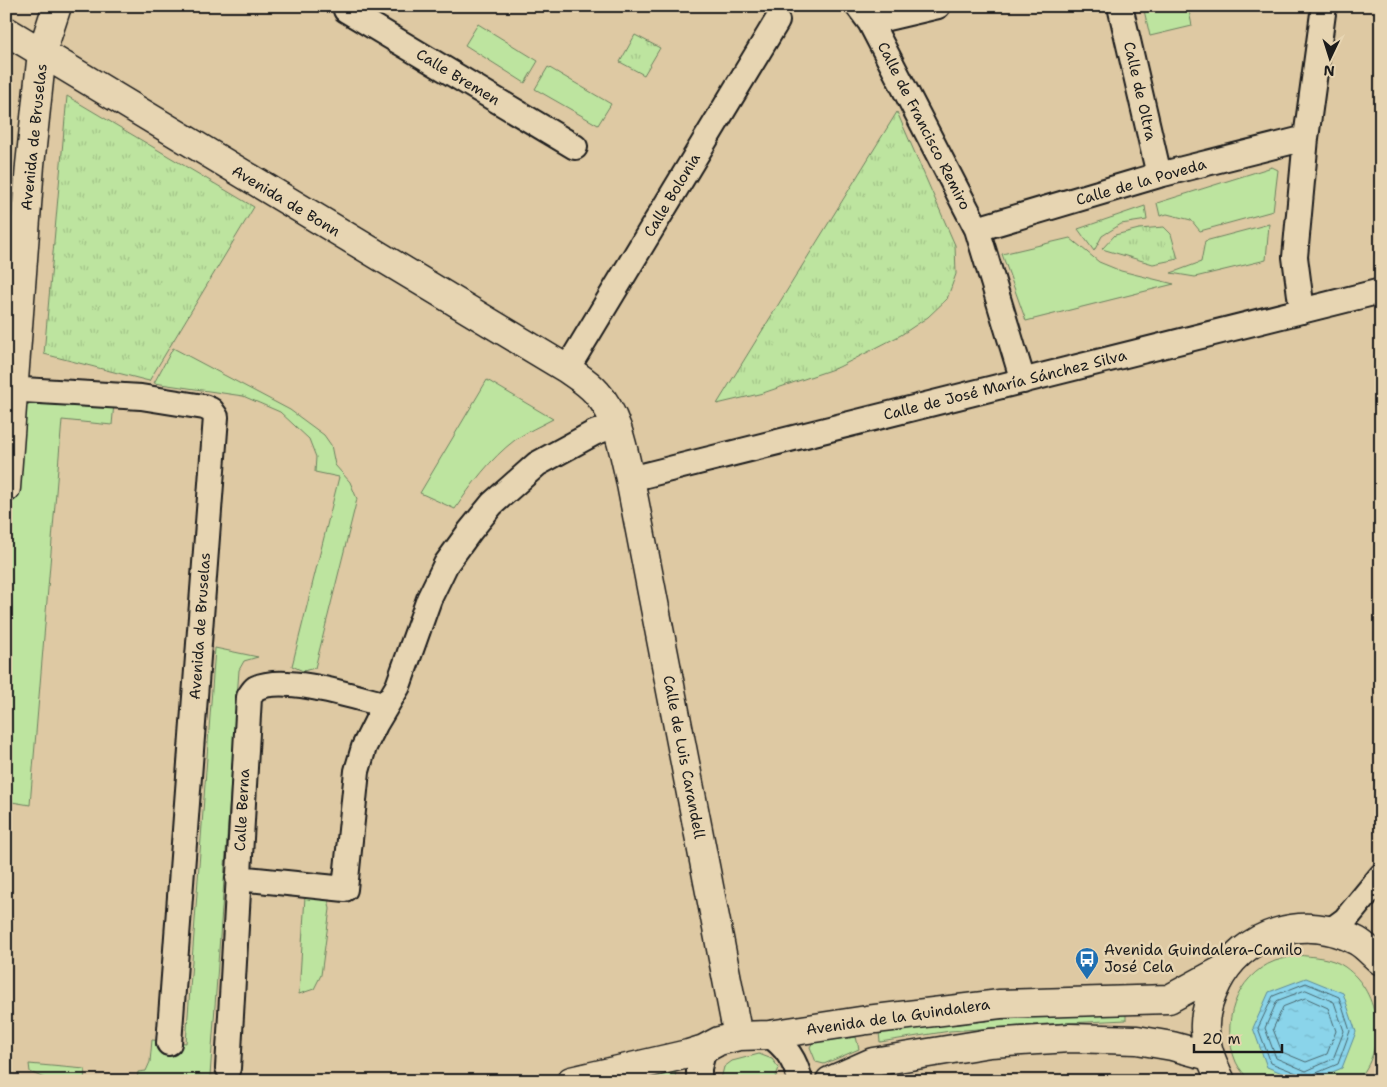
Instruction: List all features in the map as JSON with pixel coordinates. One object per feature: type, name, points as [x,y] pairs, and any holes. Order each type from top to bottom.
[{"type":"street","name":"Avenida de Bruselas","points":[[6,488],[10,389],[30,165],[42,52],[57,6]]},
{"type":"street","name":"Calle Bremen","points":[[348,6],[346,10],[575,147]]},
{"type":"street","name":"Calle de Francisco Remiro","points":[[938,6],[864,14],[977,230],[1023,381]]},
{"type":"street","name":"Calle de Oltra","points":[[1120,6],[1160,175]]},
{"type":"street","points":[[1302,311],[1295,257],[1306,138],[1324,6]]},
{"type":"street","name":"Calle Bolonia","points":[[566,369],[776,21]]},
{"type":"street","name":"Avenida de Bonn","points":[[6,31],[566,369],[596,392],[606,405],[616,425]]},
{"type":"street","name":"Calle de la Poveda","points":[[977,230],[1160,175],[1306,138]]},
{"type":"street","name":"Calle de José María Sánchez Silva","points":[[630,479],[1381,291]]},
{"type":"street","name":"Avenida de Bruselas","points":[[10,389],[140,397],[204,407],[214,413],[216,417],[169,1043]]},
{"type":"street","points":[[238,878],[345,889],[357,771],[364,747],[398,686],[429,599],[446,564],[492,504],[537,464],[594,433],[616,425]]},
{"type":"street","name":"Calle de Luis Carandell","points":[[616,425],[630,479],[739,1036]]},
{"type":"street","name":"Calle Berna","points":[[228,1068],[249,697],[254,689],[269,684],[311,686],[386,705]]},
{"type":"street","points":[[1330,931],[1345,920],[1381,876]]},
{"type":"street","points":[[1221,1081],[1209,1056],[1205,1029],[1210,997],[1224,969],[1247,946],[1274,932],[1306,928],[1330,931],[1358,942],[1381,961]]},
{"type":"street","name":"Avenida de la Guindalera","points":[[571,1081],[688,1054],[704,1049],[719,1041],[739,1036],[769,1035],[867,1020],[1000,1004],[1169,999],[1224,969]]},
{"type":"street","points":[[769,1035],[789,1052],[800,1081]]},
{"type":"street","points":[[830,1081],[873,1062],[990,1043],[1061,1038],[1138,1040],[1172,1046],[1209,1056]]},
{"type":"street","points":[[699,1081],[699,1068],[704,1049]]},
{"type":"green space","points":[[1143,6],[1188,6],[1192,26],[1150,36]]},
{"type":"green space","points":[[478,24],[538,61],[525,83],[465,45]]},
{"type":"green space","points":[[635,35],[660,48],[644,75],[620,62]]},
{"type":"green space","points":[[548,67],[611,104],[598,125],[535,89]]},
{"type":"green space","points":[[67,96],[254,207],[149,381],[44,354]]},
{"type":"green space","points":[[897,112],[955,245],[956,274],[947,299],[928,317],[901,335],[839,367],[763,393],[717,404]]},
{"type":"green space","points":[[1272,167],[1278,170],[1273,211],[1200,231],[1191,220],[1167,214],[1160,216],[1157,203]]},
{"type":"green space","points":[[1145,206],[1147,220],[1121,224],[1102,236],[1094,251],[1078,229]]},
{"type":"green space","points":[[1269,224],[1266,260],[1195,277],[1171,273],[1201,262],[1205,241]]},
{"type":"green space","points":[[1164,227],[1171,234],[1178,259],[1153,264],[1102,249],[1115,235],[1139,229]]},
{"type":"green space","points":[[1070,238],[1099,262],[1121,271],[1174,284],[1026,321],[1002,254]]},
{"type":"green space","points":[[173,348],[290,410],[324,435],[331,445],[335,465],[350,482],[357,499],[315,668],[303,671],[292,666],[339,477],[315,472],[316,457],[309,439],[280,412],[243,396],[154,383]]},
{"type":"green space","points":[[487,380],[553,419],[524,434],[497,455],[455,509],[420,493]]},
{"type":"green space","points":[[19,400],[114,403],[112,425],[62,420],[30,805],[6,801],[6,570]]},
{"type":"green space","points":[[215,648],[258,657],[244,661],[239,670],[210,1076],[240,1079],[240,1081],[137,1081],[138,1072],[146,1071],[150,1062],[152,1040],[186,1043]]},
{"type":"green space","points":[[305,896],[328,897],[330,909],[321,975],[314,989],[299,994]]},
{"type":"green space","points":[[1297,955],[1322,958],[1340,964],[1357,978],[1366,991],[1373,1006],[1376,1038],[1367,1068],[1357,1081],[1250,1081],[1240,1070],[1236,1062],[1231,1048],[1231,1018],[1234,1003],[1241,990],[1261,968],[1275,961]]},
{"type":"green space","points":[[1126,1012],[1126,1020],[950,1031],[880,1042],[879,1032],[1024,1017]]},
{"type":"green space","points":[[856,1037],[859,1049],[824,1064],[816,1062],[810,1047],[813,1042]]},
{"type":"green space","points":[[759,1054],[772,1059],[779,1068],[774,1081],[722,1081],[724,1067],[732,1061]]},
{"type":"green space","points":[[29,1064],[85,1069],[84,1081],[51,1081],[30,1072]]},
{"type":"green space","points":[[675,1071],[676,1081],[614,1081],[668,1073]]},
{"type":"water","points":[[1306,978],[1343,993],[1356,1032],[1342,1068],[1311,1081],[1302,1081],[1267,1067],[1253,1028],[1269,992]]},
{"type":"place","name":"Avenida Guindalera-Camilo José Cela","points":[[1087,980]]}]
